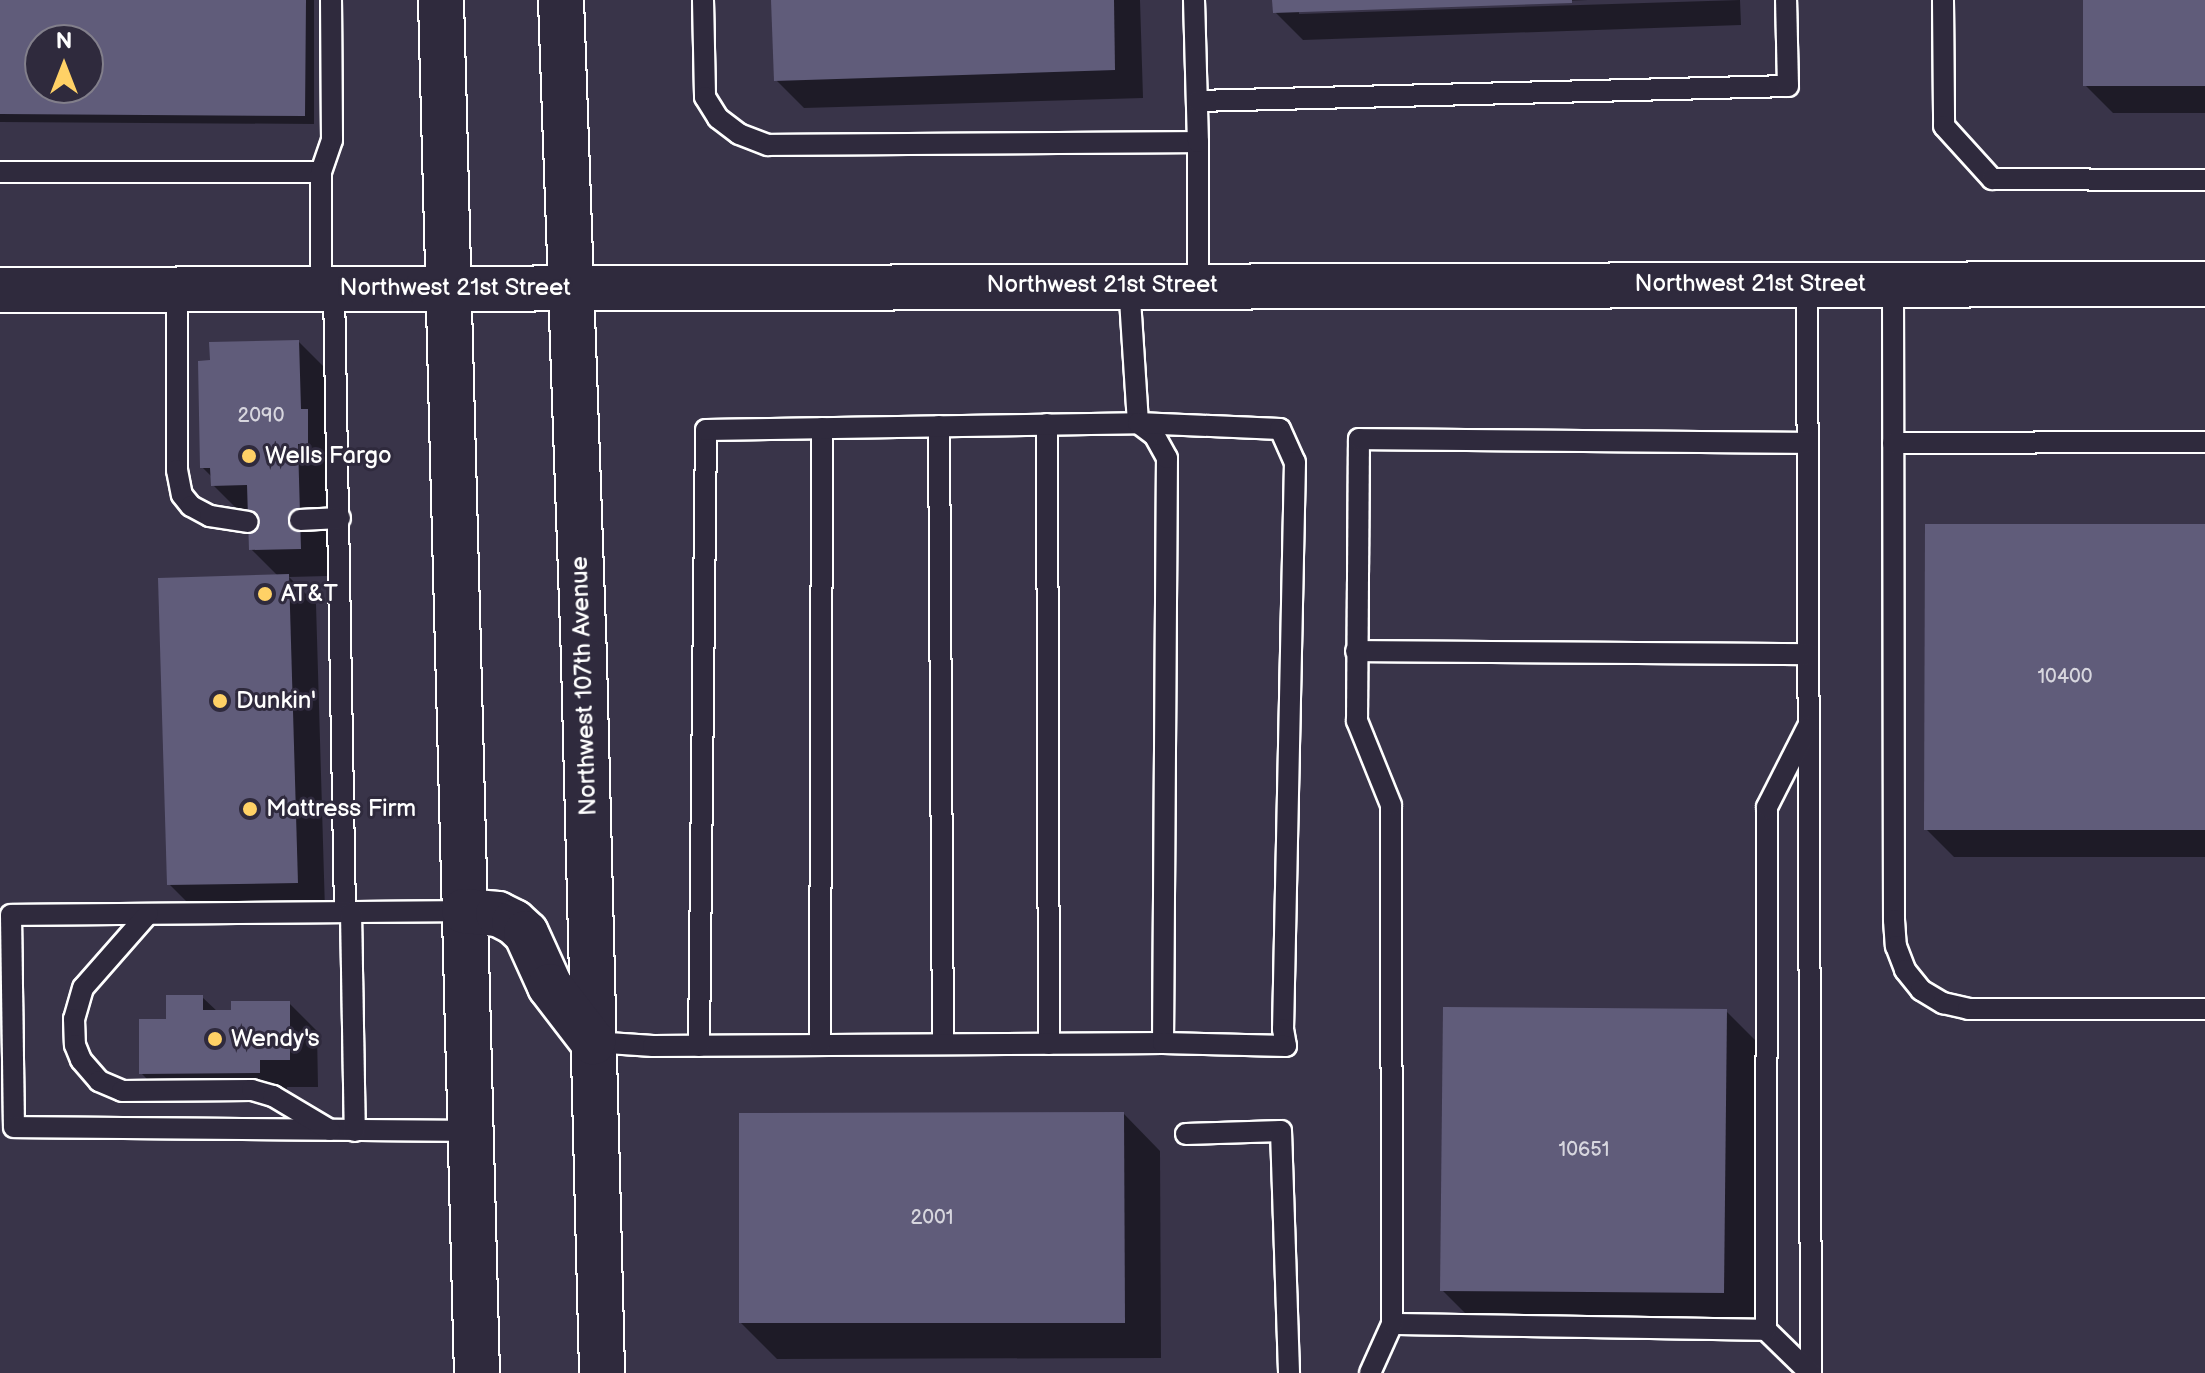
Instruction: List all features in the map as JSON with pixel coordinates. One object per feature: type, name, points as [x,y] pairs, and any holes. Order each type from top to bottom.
[{"type":"main road","points":[[441,0],[477,1373]]},
{"type":"main road","name":"Northwest 107th Avenue","points":[[561,0],[572,287],[602,1373]]},
{"type":"main road","name":"Northwest 21st Street","points":[[0,290],[2205,284]]},
{"type":"main road","points":[[464,911],[498,914],[526,933],[550,986],[593,1042]]},
{"type":"lane","points":[[331,0],[332,140],[321,172],[340,518],[355,1131]]},
{"type":"lane","points":[[703,0],[705,97],[718,118],[739,134],[768,145],[1198,142]]},
{"type":"lane","points":[[1194,0],[1198,285]]},
{"type":"lane","points":[[1197,101],[1788,86],[1786,0]]},
{"type":"lane","points":[[1943,0],[1944,126],[1992,179],[2205,180]]},
{"type":"lane","points":[[0,172],[321,172]]},
{"type":"lane","points":[[1807,284],[1810,1373]]},
{"type":"lane","points":[[1893,284],[1894,920],[1896,946],[1905,970],[1921,990],[1943,1003],[1968,1009],[2205,1009]]},
{"type":"lane","points":[[1129,285],[1138,423],[1154,435],[1167,458],[1163,1043]]},
{"type":"lane","points":[[177,289],[177,470],[182,495],[191,506],[210,516],[248,522]]},
{"type":"lane","points":[[593,1042],[699,1046],[1163,1043],[1286,1046],[1283,1013],[1295,462],[1280,429],[1138,423],[706,430],[699,1046]]},
{"type":"lane","points":[[1047,424],[1049,1044]]},
{"type":"lane","points":[[939,426],[943,1044]]},
{"type":"lane","points":[[820,1045],[822,428]]},
{"type":"lane","points":[[1370,1373],[1392,1324],[1391,805],[1357,721],[1359,439],[1807,443]]},
{"type":"lane","points":[[1893,443],[2205,442]]},
{"type":"lane","points":[[300,520],[340,518]]},
{"type":"lane","points":[[1356,651],[1808,654]]},
{"type":"lane","points":[[1766,1330],[1767,807],[1808,725]]},
{"type":"lane","points":[[464,911],[6,915],[7,1127],[470,1131]]},
{"type":"lane","points":[[148,914],[83,988],[74,1019],[75,1045],[81,1060],[99,1081],[122,1091],[252,1090],[273,1096],[331,1131]]},
{"type":"lane","points":[[1186,1134],[1281,1131],[1289,1373]]},
{"type":"lane","points":[[1392,1324],[1766,1330],[1810,1373]]},
{"type":"building","points":[[0,0],[306,0],[305,116],[0,114]]},
{"type":"building","points":[[771,0],[1114,0],[1115,70],[774,81]]},
{"type":"building","points":[[1272,0],[1572,0],[1572,3],[1273,13]]},
{"type":"building","points":[[2083,0],[2205,0],[2205,86],[2083,86]]},
{"type":"building","name":"Wells Fargo","points":[[299,340],[301,409],[308,409],[308,444],[298,444],[301,549],[249,550],[247,485],[211,486],[210,468],[200,468],[198,361],[210,360],[209,342]]},
{"type":"building","points":[[1925,524],[2205,524],[2205,830],[1924,830]]},
{"type":"building","points":[[289,574],[298,883],[167,885],[158,578]]},
{"type":"building","name":"Wendy's","points":[[166,995],[203,995],[203,1010],[231,1010],[231,1001],[290,1001],[290,1060],[260,1060],[260,1073],[139,1074],[139,1019],[166,1019]]},
{"type":"building","points":[[1443,1007],[1727,1009],[1724,1293],[1440,1291]]},
{"type":"building","points":[[1124,1112],[1125,1323],[739,1323],[739,1113]]},
{"type":"place","name":"Wells Fargo","points":[[249,456]]},
{"type":"place","name":"AT&T","points":[[265,594]]},
{"type":"place","name":"Dunkin'","points":[[220,701]]},
{"type":"place","name":"Mattress Firm","points":[[250,809]]},
{"type":"place","name":"Wendy's","points":[[215,1039]]}]
